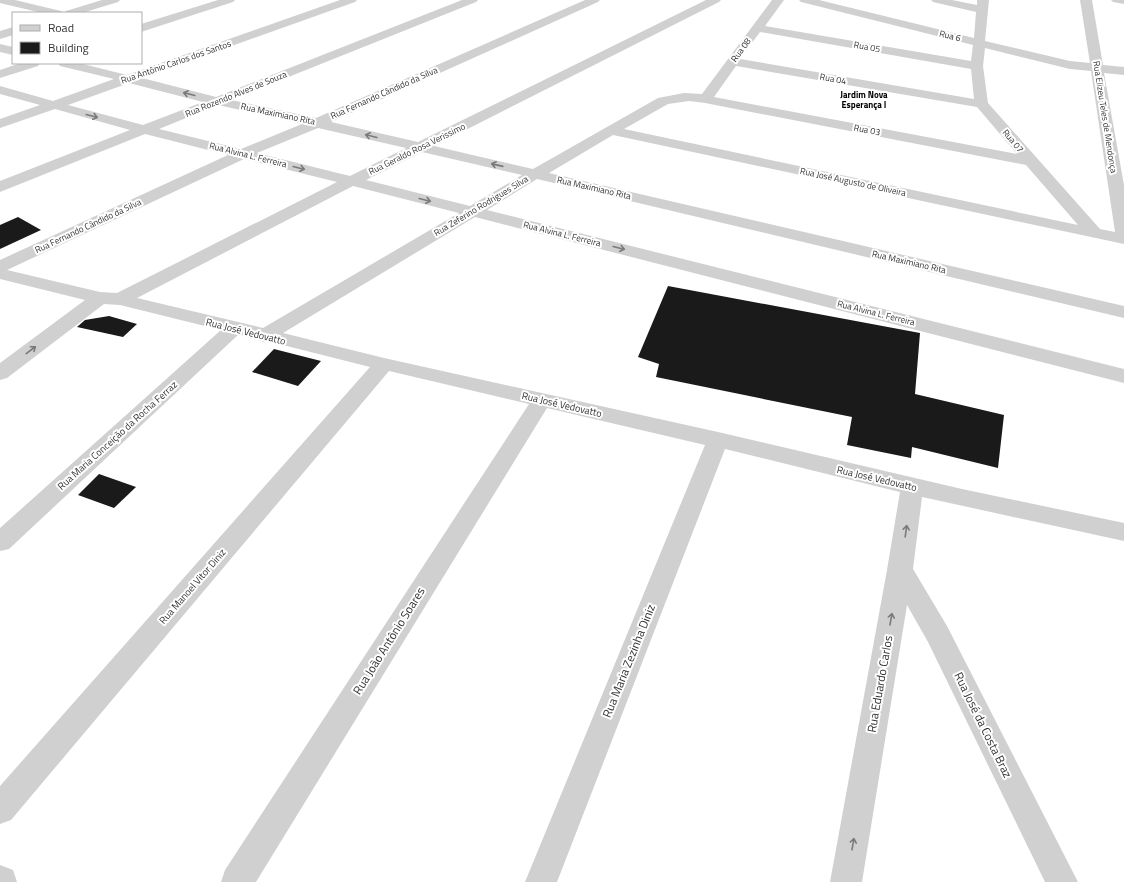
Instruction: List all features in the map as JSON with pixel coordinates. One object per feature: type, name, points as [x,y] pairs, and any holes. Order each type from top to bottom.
[{"type":"street","points":[[10,0],[47,12]]},
{"type":"street","points":[[73,12],[114,0]]},
{"type":"street","points":[[142,28],[229,0]]},
{"type":"street","name":"Rua Antônio Carlos dos Santos","points":[[0,124],[351,0]]},
{"type":"street","name":"Rua Rozendo Alves de Souza","points":[[0,187],[472,0]]},
{"type":"street","name":"Rua Fernando Cândido da Silva","points":[[0,267],[243,154],[317,123],[594,0]]},
{"type":"street","name":"Rua Geraldo Rosa Verissimo","points":[[120,299],[716,0]]},
{"type":"street","name":"Rua 08","points":[[705,99],[778,0]]},
{"type":"street","name":"Rua 6","points":[[805,0],[1070,65],[1124,71]]},
{"type":"street","points":[[937,0],[982,5],[977,66],[981,104]]},
{"type":"street","name":"Rua Elizeu Teles de Mendonça","points":[[1086,0],[1124,233]]},
{"type":"street","points":[[1117,0],[1124,1]]},
{"type":"street","name":"Rua 05","points":[[757,28],[977,66]]},
{"type":"street","points":[[0,35],[12,31]]},
{"type":"street","points":[[0,48],[12,51]]},
{"type":"street","name":"Rua 04","points":[[733,62],[981,104]]},
{"type":"street","points":[[0,74],[31,64]]},
{"type":"street","name":"Rua Maximiano Rita","points":[[68,64],[127,80],[1124,312]]},
{"type":"street","name":"Rua Alvina L. Ferreira","points":[[0,90],[145,130],[1124,376]]},
{"type":"street","name":"Rua Zeferino Rodrigues Silva","points":[[264,336],[535,174],[664,101],[676,98],[691,97],[705,99]]},
{"type":"street","name":"Rua 03","points":[[705,99],[1030,161]]},
{"type":"street","name":"Rua 07","points":[[981,104],[1094,233]]},
{"type":"street","name":"Rua José Augusto de Oliveira","points":[[612,131],[1094,233]]},
{"type":"street","points":[[1094,233],[1124,239]]},
{"type":"street","name":"Rua José Vedovatto","points":[[0,274],[100,298],[120,299],[234,327],[264,336],[912,486],[1124,532]]},
{"type":"street","points":[[0,373],[100,298]]},
{"type":"street","name":"Rua Maria Conceição da Rocha Ferraz","points":[[0,542],[234,327]]},
{"type":"street","name":"Rua Manoel Vitor Diniz","points":[[0,809],[384,364]]},
{"type":"street","name":"Rua João Antônio Soares","points":[[237,882],[542,400]]},
{"type":"street","name":"Rua Maria Zezinha Diniz","points":[[541,882],[718,440]]},
{"type":"street","name":"Rua Eduardo Carlos","points":[[846,882],[900,570],[912,486]]},
{"type":"street","name":"Rua José da Costa Braz","points":[[900,570],[938,634],[1062,882]]},
{"type":"building","points":[[18,217],[41,230],[0,249],[0,225]]},
{"type":"building","points":[[668,286],[920,333],[915,394],[1004,415],[998,468],[912,447],[911,458],[847,445],[852,417],[656,377],[659,364],[638,357]]},
{"type":"building","points":[[109,316],[137,324],[123,337],[77,327],[85,320]]},
{"type":"building","points":[[274,349],[321,361],[298,386],[252,372]]},
{"type":"building","points":[[99,474],[136,487],[114,508],[78,495]]},
{"type":"district","name":"Jardim Nova Esperança I","points":[[864,100]]}]
